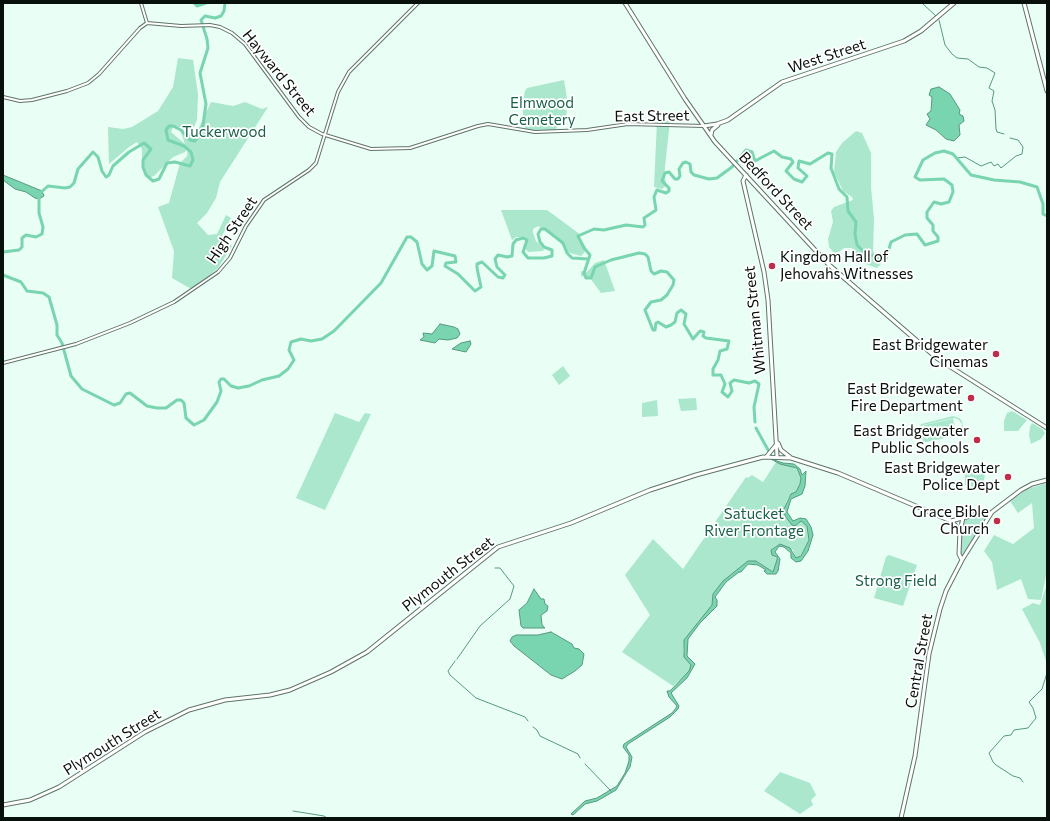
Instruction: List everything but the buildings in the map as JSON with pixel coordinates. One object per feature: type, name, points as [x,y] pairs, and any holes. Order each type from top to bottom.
[{"type":"main road","name":"Bedford Street","points":[[625,3],[711,136],[732,161],[837,272],[927,350],[952,369],[1047,428]]},
{"type":"main road","name":"West Street","points":[[704,126],[723,122],[782,82],[884,49],[909,39],[924,29],[954,3]]},
{"type":"main road","points":[[1024,3],[1047,91]]},
{"type":"main road","points":[[711,136],[713,129],[723,122]]},
{"type":"main road","name":"Whitman Street","points":[[746,175],[743,181],[766,286],[777,442],[776,456]]},
{"type":"main road","points":[[769,455],[777,442],[783,452],[791,458]]},
{"type":"main road","name":"Plymouth Street","points":[[3,805],[30,800],[59,788],[143,733],[183,713],[213,703],[270,695],[290,690],[346,665],[367,652],[486,554],[501,545],[571,523],[683,478],[769,455],[791,458],[858,482],[951,521],[960,530]]},
{"type":"main road","name":"Central Street","points":[[900,818],[915,756],[929,654],[938,616],[946,591],[962,560],[990,513],[1021,490],[1047,480]]},
{"type":"main road","points":[[951,521],[985,512],[990,513]]},
{"type":"main road","points":[[962,560],[959,554],[960,530],[963,518]]},
{"type":"street","points":[[3,97],[28,100],[67,91],[88,83],[99,74],[147,23],[141,3]]},
{"type":"street","name":"High Street","points":[[3,363],[61,348],[114,330],[160,309],[183,296],[218,272],[228,260],[246,226],[264,200],[314,165],[319,158],[338,92],[349,72],[418,3]]},
{"type":"street","points":[[142,27],[145,17]]},
{"type":"street","name":"Hayward Street","points":[[147,23],[222,27],[240,38],[301,119],[311,128],[325,135],[376,150],[412,148]]},
{"type":"street","name":"East Street","points":[[412,148],[486,125],[535,132],[581,131],[628,124],[704,126]]},
{"type":"green space","name":"Tuckerwood","points":[[178,58],[193,60],[198,94],[197,120],[194,127],[173,127],[171,132],[185,144],[181,133],[185,132],[196,134],[211,102],[233,106],[245,102],[262,109],[268,107],[220,182],[216,198],[207,213],[197,223],[208,235],[217,234],[226,215],[231,218],[222,236],[232,246],[218,268],[193,290],[172,278],[174,251],[158,207],[169,203],[180,163],[187,156],[188,148],[185,152],[173,157],[154,176],[148,178],[142,169],[142,149],[137,142],[109,164],[108,127],[123,129],[132,127],[158,111],[173,87]]},
{"type":"green space","name":"Elmwood Cemetery","points":[[564,80],[567,98],[557,101],[559,106],[567,111],[566,116],[557,126],[556,131],[525,130],[522,104],[527,88]]},
{"type":"green space","points":[[657,121],[670,121],[664,176],[667,185],[662,189],[654,187]]},
{"type":"green space","points":[[856,131],[862,133],[871,153],[871,187],[874,219],[873,251],[881,264],[877,268],[863,263],[852,248],[844,248],[836,254],[829,247],[828,239],[833,222],[831,211],[834,207],[853,200],[852,197],[843,191],[834,172],[836,152],[842,143]]},
{"type":"green space","points":[[501,210],[547,210],[581,235],[579,238],[586,247],[584,253],[581,256],[567,252],[555,235],[538,226],[533,229],[533,233],[536,241],[544,249],[543,251],[528,252],[525,248],[525,239],[523,237],[516,237],[512,240]]},
{"type":"green space","points":[[604,260],[615,291],[601,293],[590,278],[581,276],[581,271],[587,272],[595,263]]},
{"type":"green space","points":[[563,366],[570,376],[559,385],[552,375]]},
{"type":"green space","points":[[696,398],[697,410],[681,411],[678,399]]},
{"type":"green space","points":[[657,400],[658,416],[642,417],[642,403]]},
{"type":"green space","points":[[1012,411],[1027,420],[1018,431],[1004,431],[1004,421],[1007,413]]},
{"type":"green space","points":[[335,413],[359,422],[365,413],[371,414],[325,510],[296,498]]},
{"type":"green space","points":[[953,416],[962,421],[963,434],[922,443],[923,440],[918,433],[921,424]],"holes":[[[955,418],[962,424],[961,430],[958,433],[934,438],[956,433],[953,419],[924,425],[928,439],[921,436],[920,429],[923,425]]]},
{"type":"green space","points":[[1032,423],[1042,429],[1045,433],[1041,439],[1031,444],[1029,435]]},
{"type":"green space","name":"Satucket River Frontage","points":[[776,462],[797,468],[801,478],[796,492],[791,494],[784,509],[785,516],[792,525],[797,525],[801,521],[807,526],[810,535],[807,544],[799,558],[796,558],[793,550],[780,544],[774,547],[771,550],[777,560],[773,572],[757,561],[745,564],[723,581],[713,594],[712,605],[684,640],[683,652],[691,665],[689,671],[673,686],[622,652],[650,615],[625,575],[653,539],[683,569],[746,477],[748,478],[752,475],[763,482]]},
{"type":"green space","points":[[967,466],[975,466],[986,469],[984,480],[980,485],[974,487],[965,485],[965,468]]},
{"type":"green space","points":[[1047,483],[1047,571],[1041,600],[1028,599],[1021,579],[997,590],[992,562],[984,551],[994,535],[1013,544],[1034,528],[1032,503],[1018,513],[1010,501],[1027,489]]},
{"type":"green space","points":[[986,513],[987,516],[964,556],[961,556],[961,529],[963,523],[966,519]]},
{"type":"green space","name":"Strong Field","points":[[889,555],[917,565],[903,606],[874,598],[886,557]]},
{"type":"green space","points":[[1047,584],[1047,664],[1040,643],[1022,609],[1033,603],[1040,605]]},
{"type":"green space","points":[[780,772],[810,783],[816,795],[811,800],[813,805],[800,814],[764,791]]},
{"type":"shaded area","points":[[939,87],[950,94],[960,110],[959,114],[963,116],[964,121],[959,125],[960,135],[954,141],[946,139],[936,130],[926,125],[930,119],[927,114],[931,111],[932,97],[929,95],[931,89]]},
{"type":"shaded area","points":[[3,175],[42,191],[44,196],[39,199],[26,192],[15,189],[3,180]]},
{"type":"shaded area","points":[[440,324],[458,329],[460,334],[457,338],[448,340],[439,339],[435,343],[420,340],[424,337],[423,333],[432,334]]},
{"type":"shaded area","points":[[470,341],[471,344],[466,352],[452,349],[461,343]]},
{"type":"shaded area","points":[[771,459],[783,463],[794,464],[800,469],[802,475],[806,471],[805,486],[802,494],[791,499],[787,512],[793,521],[800,518],[806,519],[811,527],[813,535],[808,551],[801,561],[796,562],[791,558],[791,553],[784,547],[779,546],[775,552],[780,559],[776,574],[767,574],[764,571],[766,570],[758,565],[748,564],[741,572],[726,582],[715,597],[717,600],[717,606],[700,623],[688,639],[687,656],[695,664],[687,678],[671,693],[679,706],[678,709],[670,717],[628,744],[626,747],[632,757],[630,767],[616,790],[597,801],[585,804],[573,815],[571,814],[585,801],[597,798],[617,786],[625,773],[629,761],[629,755],[623,747],[624,744],[672,713],[676,708],[677,706],[669,697],[667,691],[670,691],[689,671],[691,665],[684,657],[684,640],[712,605],[713,594],[723,581],[748,561],[756,561],[773,572],[777,557],[772,555],[771,550],[780,544],[790,548],[796,558],[801,556],[809,540],[807,526],[801,521],[795,526],[792,525],[785,516],[784,509],[791,494],[796,492],[801,478],[797,468],[780,464]]},
{"type":"shaded area","points":[[534,589],[541,599],[544,599],[545,604],[548,606],[547,611],[541,615],[542,625],[545,628],[523,628],[521,626],[519,610],[527,603]]},
{"type":"shaded area","points":[[551,632],[572,644],[574,648],[579,649],[584,654],[582,665],[562,679],[551,675],[514,646],[510,641],[512,637],[516,635],[538,635]]},
{"type":"waterway","points":[[194,3],[197,6],[206,3]]},
{"type":"waterway","points":[[39,194],[48,186],[65,188],[70,187],[74,183],[78,169],[93,152],[98,157],[102,171],[106,177],[109,175],[113,166],[129,152],[144,143],[151,149],[143,160],[143,167],[146,175],[153,181],[159,179],[167,163],[175,162],[190,166],[193,160],[191,152],[184,146],[168,140],[166,130],[169,126],[173,126],[181,130],[190,140],[195,141],[198,137],[203,125],[206,104],[200,73],[208,48],[207,39],[201,20],[205,16],[215,18],[221,16],[224,11],[225,3]]},
{"type":"waterway","points":[[922,3],[936,16]]},
{"type":"waterway","points":[[939,20],[945,45],[952,54],[957,58],[968,59],[979,67],[987,68],[995,73],[989,88],[994,91],[992,101],[995,110],[996,129],[997,132],[1004,134]]},
{"type":"waterway","points":[[957,158],[965,157],[981,166],[991,162],[994,166],[998,164],[1001,168],[1016,156],[1022,154],[1023,147],[1018,140],[1010,138]]},
{"type":"waterway","points":[[755,422],[754,407],[759,384],[755,381],[749,383],[734,380],[730,383],[732,391],[728,397],[722,392],[725,384],[721,375],[713,375],[713,369],[718,360],[720,351],[727,349],[729,341],[706,338],[703,336],[704,332],[700,331],[693,339],[684,324],[686,314],[681,310],[677,313],[675,322],[671,325],[666,327],[658,322],[656,323],[655,330],[653,330],[645,310],[651,302],[661,300],[667,295],[673,285],[674,280],[667,272],[661,271],[654,274],[651,271],[648,257],[645,254],[639,253],[611,260],[595,267],[591,278],[586,278],[584,273],[590,255],[584,248],[578,236],[594,229],[604,230],[626,225],[643,227],[645,225],[644,218],[656,210],[654,197],[657,190],[666,193],[669,191],[669,188],[662,181],[665,173],[669,172],[675,179],[678,179],[680,176],[679,169],[683,163],[686,162],[690,164],[691,172],[694,175],[709,179],[717,178],[732,167],[746,150],[752,152],[755,161],[774,151],[782,157],[791,159],[793,162],[786,171],[794,179],[802,182],[807,176],[798,168],[799,161],[810,164],[828,153],[832,154],[831,168],[839,189],[847,197],[848,211],[856,222],[855,234],[857,245],[865,253],[884,260],[886,259],[891,242],[905,235],[917,234],[925,245],[938,241],[938,237],[933,231],[933,225],[927,218],[927,212],[934,202],[941,204],[949,202],[953,192],[952,185],[944,179],[920,180],[915,177],[923,160],[935,153],[944,151],[953,154],[971,175],[994,180],[1020,182],[1037,187],[1043,204],[1043,214],[1047,216]]},
{"type":"waterway","points":[[3,252],[19,250],[22,247],[22,238],[26,235],[36,237],[42,234],[43,227],[39,213],[39,196]]},
{"type":"waterway","points":[[3,275],[21,282],[27,291],[43,293],[49,297],[57,325],[57,335],[62,343],[71,376],[82,389],[114,405],[120,403],[126,394],[130,393],[147,406],[157,408],[166,408],[177,400],[181,400],[184,403],[186,418],[194,425],[204,420],[217,402],[221,391],[219,382],[221,379],[224,379],[231,386],[238,388],[279,376],[288,369],[294,360],[289,350],[291,342],[301,339],[311,341],[322,339],[334,331],[381,283],[407,237],[411,237],[417,242],[422,264],[427,270],[432,266],[434,251],[455,256],[456,262],[446,263],[445,266],[458,274],[475,291],[481,287],[477,264],[482,262],[498,277],[503,278],[505,275],[497,267],[495,259],[498,255],[507,257],[512,256],[513,244],[516,240],[523,238],[527,240],[523,252],[528,258],[544,258],[552,256],[552,250],[544,247],[540,242],[538,234],[541,229],[545,229],[563,243],[567,253],[572,258],[588,259]]},
{"type":"waterway","points":[[756,428],[773,459]]},
{"type":"waterway","points":[[457,659],[480,626],[510,599],[514,586],[500,568],[495,568]]},
{"type":"waterway","points":[[455,661],[448,671],[450,675],[476,698],[525,717],[528,721]]},
{"type":"waterway","points":[[1023,782],[1020,778],[1013,776],[996,765],[989,753],[1004,736],[1011,735],[1014,730],[1028,728],[1036,718],[1033,708],[1029,702],[1042,689],[1047,673]]},
{"type":"waterway","points":[[533,727],[537,730],[540,736],[578,754],[580,758]]},
{"type":"waterway","points":[[585,764],[611,791]]},
{"type":"waterway","points":[[293,811],[324,816],[327,818]]},
{"type":"place","name":"Kingdom Hall of Jehovahs Witnesses","points":[[772,266]]},
{"type":"place","name":"East Bridgewater Cinemas","points":[[996,354]]},
{"type":"place","name":"East Bridgewater Fire Department","points":[[971,398]]},
{"type":"place","name":"East Bridgewater Public Schools","points":[[977,440]]},
{"type":"place","name":"East Bridgewater Police Dept","points":[[1008,477]]},
{"type":"place","name":"Grace Bible Church","points":[[997,521]]}]
